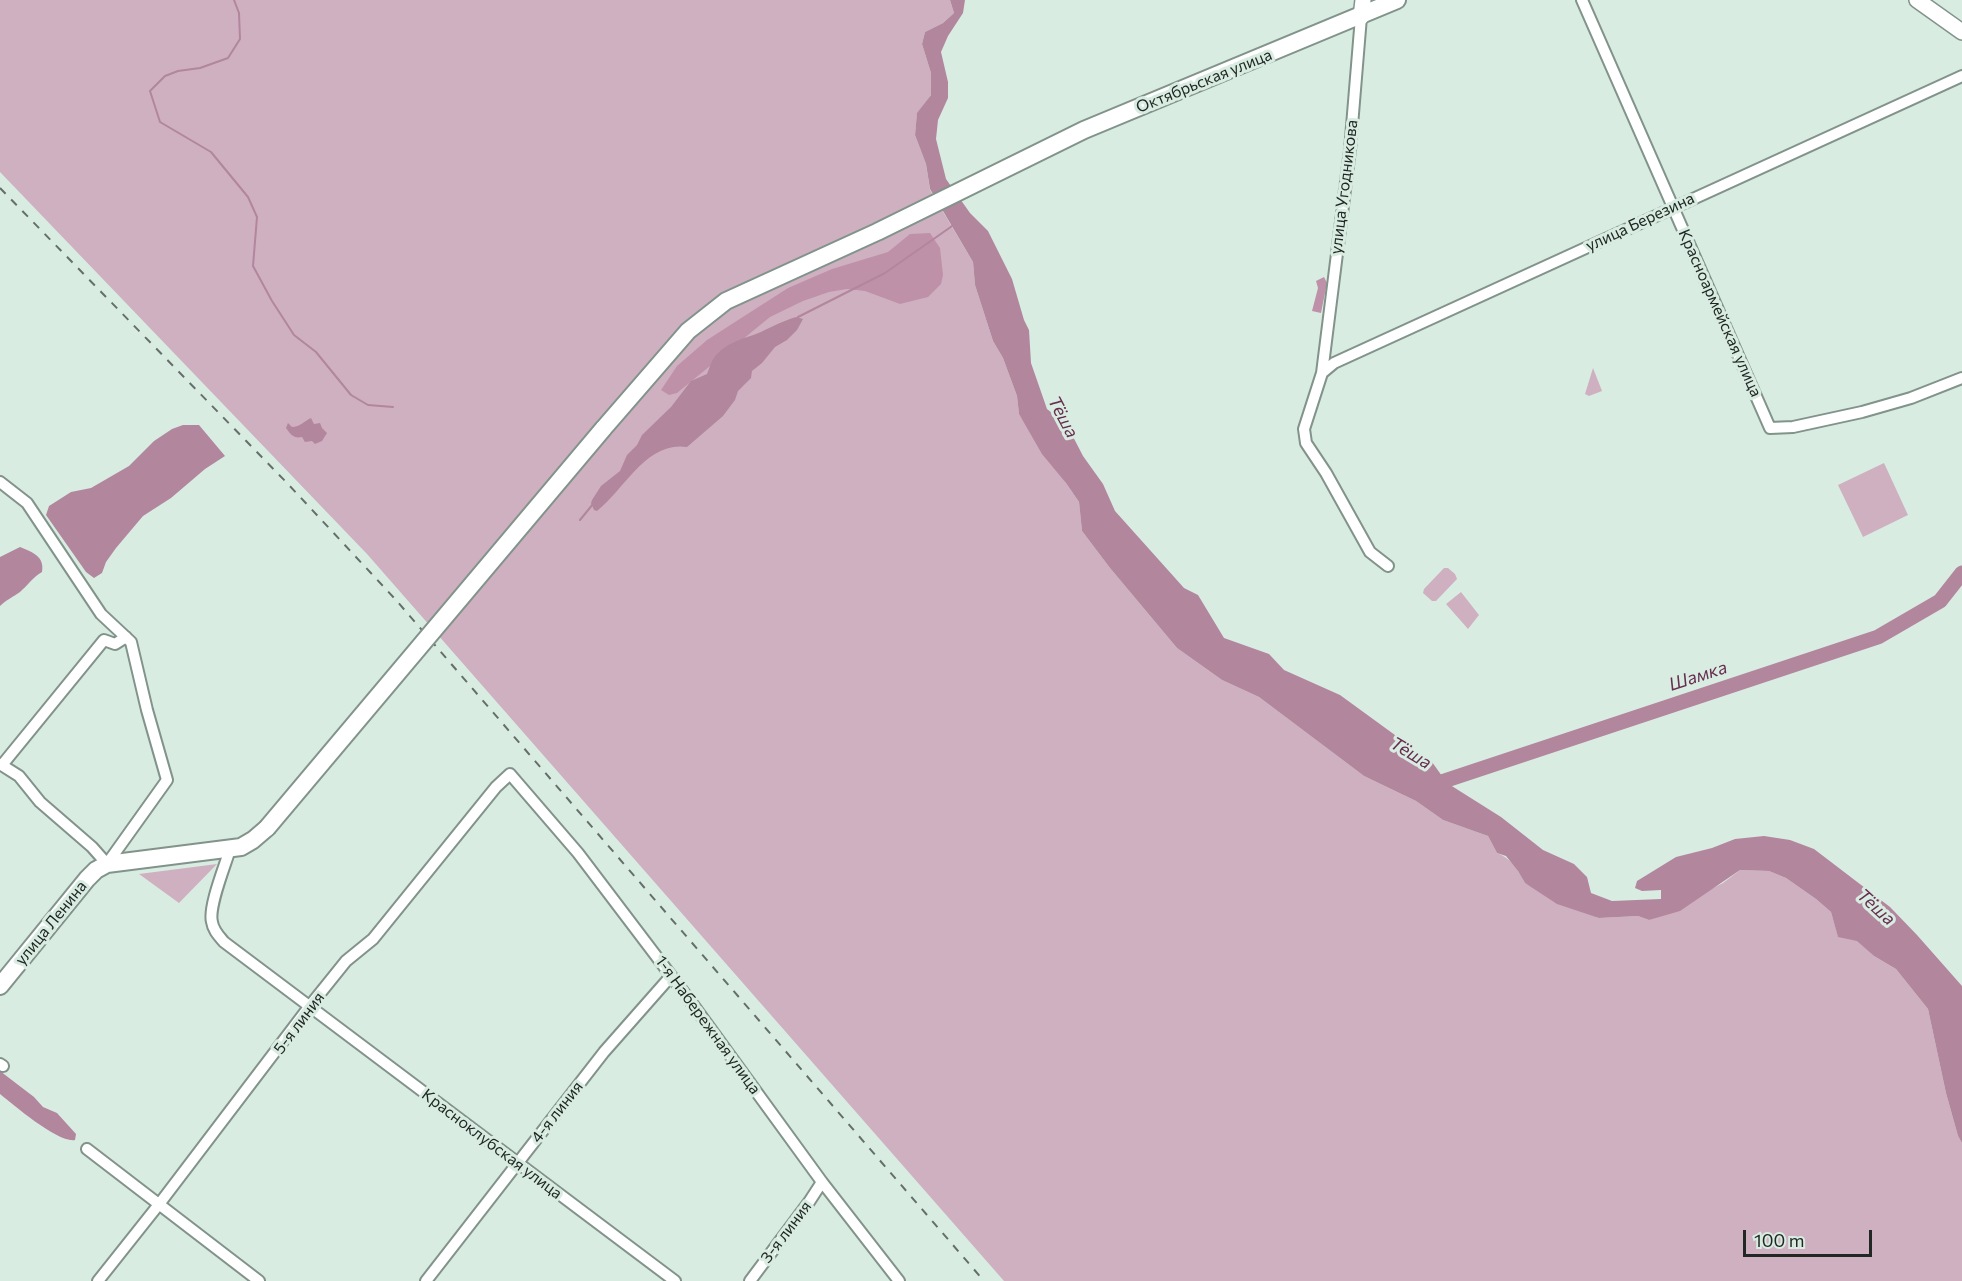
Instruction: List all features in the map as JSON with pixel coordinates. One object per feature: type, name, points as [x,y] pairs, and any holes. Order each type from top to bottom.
[{"type":"main road","name":"Октябрьская улица","points":[[107,864],[241,847],[267,828],[688,331],[726,301],[877,232],[1084,130],[1362,8],[1397,0]]},
{"type":"main road","points":[[1917,0],[1962,32]]},
{"type":"main road","name":"улица Ленина","points":[[0,986],[87,879],[107,864]]},
{"type":"street","name":"Красноармейская улица","points":[[1582,0],[1770,428],[1793,427],[1862,412],[1911,398],[1962,378]]},
{"type":"street","name":"улица Угодникова","points":[[1362,8],[1350,150],[1322,373],[1304,429],[1306,443],[1326,472],[1370,552],[1388,566]]},
{"type":"street","name":"улица Березина","points":[[1322,373],[1334,363],[1962,76]]},
{"type":"street","points":[[0,482],[27,502],[101,614],[126,637],[130,642],[167,780],[107,864],[92,847],[40,802],[19,776],[1,764],[104,640],[115,644],[126,637]]},
{"type":"street","name":"1-я Набережная улица","points":[[510,774],[578,852],[822,1182],[899,1281]]},
{"type":"street","name":"5-я линия","points":[[98,1281],[346,961],[373,939],[496,787],[510,774]]},
{"type":"street","name":"Красноклубская улица","points":[[230,849],[212,907],[211,921],[224,942],[675,1281]]},
{"type":"street","name":"4-я линия","points":[[426,1281],[604,1052],[671,976]]},
{"type":"street","points":[[87,1149],[259,1281]]},
{"type":"street","name":"3-я линия","points":[[750,1281],[809,1203],[822,1182]]},
{"type":"shaded area","points":[[0,0],[950,0],[954,13],[943,23],[925,32],[922,44],[931,73],[931,95],[917,114],[915,135],[926,164],[930,190],[973,262],[975,285],[993,341],[1003,358],[1017,396],[1019,414],[1079,502],[1082,531],[1110,568],[1177,648],[1222,680],[1259,697],[1364,776],[1416,801],[1443,820],[1488,836],[1497,853],[1510,861],[1525,883],[1599,918],[1638,916],[1649,920],[1723,883],[1740,870],[1769,871],[1786,878],[1816,899],[1831,912],[1838,936],[1857,940],[1874,956],[1896,969],[1928,1009],[1946,1093],[1962,1143],[1962,1281],[1004,1281],[367,554],[0,172]]},
{"type":"shaded area","points":[[930,233],[940,248],[943,275],[941,284],[928,297],[900,304],[865,291],[847,289],[829,292],[803,301],[770,317],[677,393],[669,395],[661,390],[677,366],[707,340],[788,288],[832,269],[888,252],[910,234]]},
{"type":"shaded area","points":[[1324,277],[1327,283],[1321,313],[1312,311],[1318,288],[1316,281]]},
{"type":"shaded area","points":[[1593,368],[1602,391],[1589,396],[1585,394]]},
{"type":"shaded area","points":[[1884,463],[1908,515],[1863,537],[1838,485]]},
{"type":"shaded area","points":[[1444,568],[1448,568],[1457,579],[1436,601],[1432,601],[1423,593],[1424,589]]},
{"type":"shaded area","points":[[1461,592],[1479,615],[1468,629],[1446,604]]},
{"type":"shaded area","points":[[217,864],[179,903],[139,874]]},
{"type":"water","points":[[950,0],[965,0],[963,13],[941,52],[948,82],[948,98],[938,120],[936,139],[946,179],[970,213],[988,231],[1012,279],[1029,330],[1031,363],[1047,409],[1067,425],[1083,456],[1103,484],[1115,511],[1184,588],[1198,595],[1224,638],[1269,654],[1284,670],[1340,695],[1432,762],[1447,783],[1501,817],[1543,850],[1574,864],[1587,877],[1591,893],[1612,901],[1661,899],[1661,890],[1642,891],[1635,888],[1637,881],[1676,857],[1712,848],[1735,839],[1764,836],[1790,840],[1814,849],[1890,907],[1962,986],[1962,1143],[1946,1093],[1928,1009],[1896,969],[1874,956],[1857,941],[1838,937],[1831,912],[1786,878],[1769,871],[1740,870],[1680,911],[1649,920],[1638,916],[1599,918],[1557,904],[1525,883],[1506,856],[1497,853],[1488,836],[1443,820],[1416,801],[1364,776],[1259,697],[1222,680],[1177,648],[1082,531],[1079,502],[1042,454],[1019,414],[1017,396],[1003,358],[993,341],[975,285],[973,262],[930,189],[926,164],[915,135],[917,113],[931,95],[931,73],[922,44],[925,32],[943,23],[954,13]]},
{"type":"water","points":[[796,317],[803,319],[797,330],[775,347],[752,371],[751,378],[738,391],[735,400],[723,416],[687,447],[673,447],[660,451],[648,459],[607,502],[597,511],[594,510],[591,503],[601,486],[620,471],[627,455],[637,445],[642,435],[671,407],[691,381],[707,374],[718,353],[733,343]]},
{"type":"water","points":[[311,418],[314,424],[320,423],[327,433],[322,441],[315,444],[312,441],[305,442],[302,437],[294,437],[286,428],[288,423],[295,427]]},
{"type":"water","points":[[183,425],[199,425],[225,456],[205,469],[171,498],[143,516],[116,548],[106,562],[102,573],[94,578],[86,572],[46,515],[49,506],[71,492],[91,488],[129,466],[154,441],[172,429]]},
{"type":"water","points":[[20,547],[40,559],[42,572],[0,606],[0,557]]},
{"type":"water","points":[[0,1071],[34,1097],[43,1107],[57,1113],[76,1134],[75,1140],[58,1136],[48,1130],[0,1094]]},
{"type":"waterway","points":[[234,0],[239,13],[240,39],[228,58],[200,68],[178,71],[165,76],[150,91],[160,122],[211,152],[248,197],[257,217],[253,266],[294,335],[316,352],[351,395],[368,405],[393,407]]},
{"type":"waterway","name":"Тёша","points":[[798,317],[885,273],[955,224]]},
{"type":"waterway","name":"Тёша","points":[[580,520],[593,504]]},
{"type":"waterway","name":"Шамка","points":[[1429,786],[1878,637],[1940,601],[1962,573]]},
{"type":"railway","points":[[0,188],[288,484],[396,600],[984,1281]]}]
